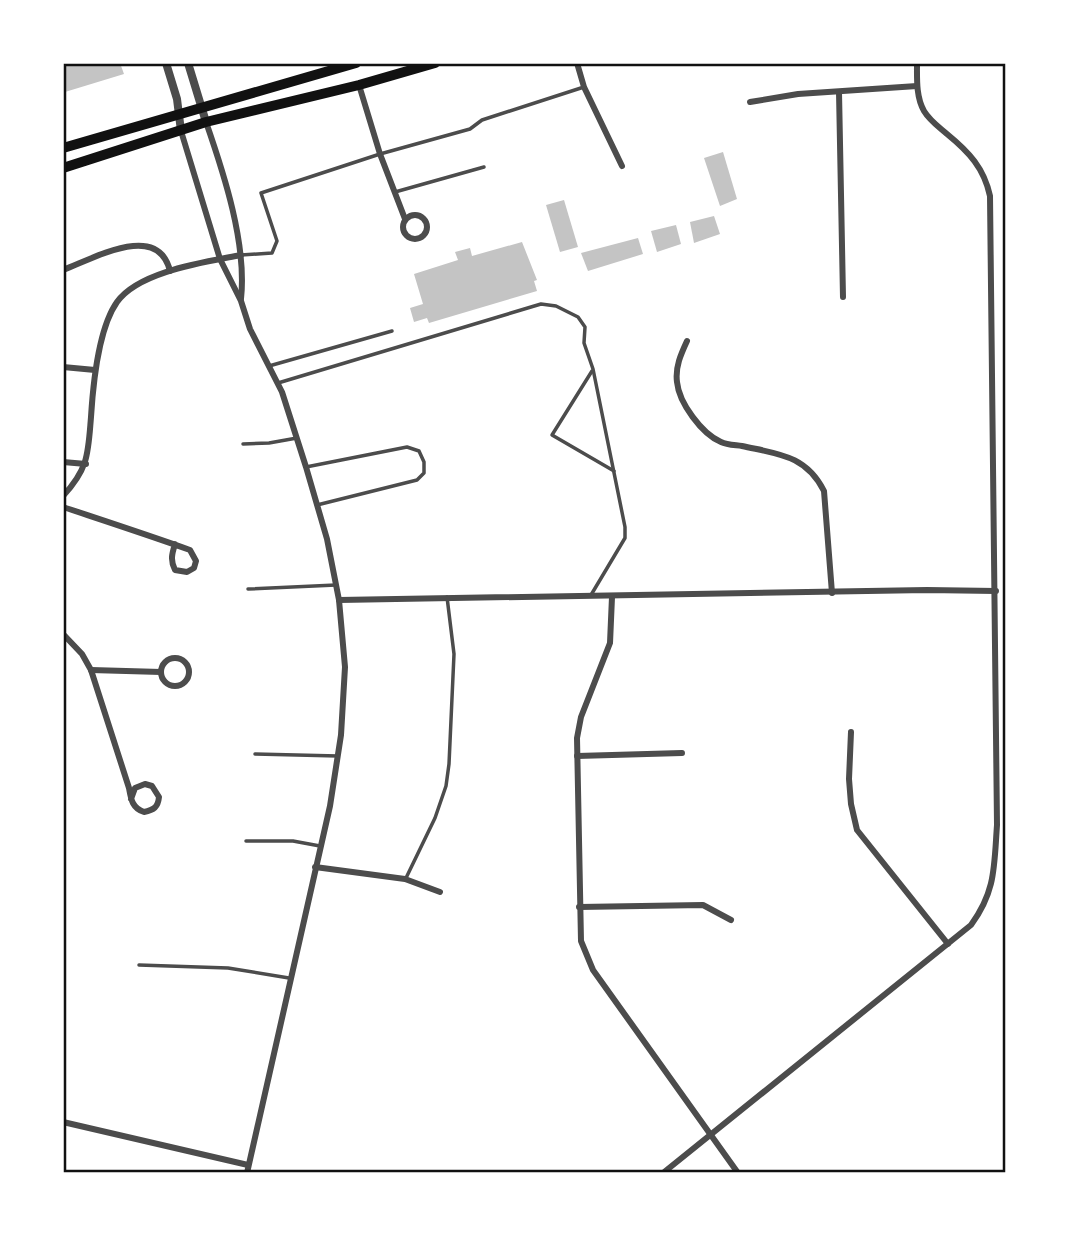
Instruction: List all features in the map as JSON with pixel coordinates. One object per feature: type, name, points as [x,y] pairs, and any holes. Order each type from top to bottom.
[{"type":"main road","points":[[63,148],[356,63]]},
{"type":"main road","points":[[63,168],[206,122],[359,85],[435,63]]},
{"type":"street","points":[[63,1122],[247,1169],[320,846],[341,735],[345,667],[339,600],[317,505],[277,383],[220,259],[181,131],[177,99],[166,63]]},
{"type":"street","points":[[188,63],[229,194],[241,255],[241,301]]},
{"type":"street","points":[[577,63],[584,87],[622,166]]},
{"type":"street","points":[[663,1173],[971,925],[984,907],[989,894],[997,825],[990,196],[987,180],[977,162],[967,150],[930,120],[922,109],[917,86],[917,63]]},
{"type":"street","points":[[359,85],[380,154],[405,219],[403,229],[408,237],[417,239],[426,234],[428,225],[423,217],[414,215],[405,219]]},
{"type":"street","points":[[750,102],[798,94],[917,86]]},
{"type":"street","points":[[839,92],[843,297]]},
{"type":"street","points":[[63,270],[130,245],[145,245],[160,252],[168,262],[170,271]]},
{"type":"street","points":[[63,496],[75,484],[86,464],[95,370],[117,302],[132,288],[170,271],[241,255]]},
{"type":"street","points":[[687,341],[678,361],[677,383],[685,407],[699,425],[720,442],[780,454],[795,460],[819,481],[824,491],[832,593]]},
{"type":"street","points":[[63,367],[95,370]]},
{"type":"street","points":[[63,462],[86,464]]},
{"type":"street","points":[[63,507],[175,544],[190,550],[196,561],[194,568],[180,572],[172,564],[175,544]]},
{"type":"street","points":[[339,600],[996,591]]},
{"type":"street","points":[[612,597],[610,643],[581,717],[577,756],[581,942],[593,970],[738,1173]]},
{"type":"street","points":[[63,634],[82,654],[91,670],[131,799],[134,806],[144,812],[156,807],[159,797],[152,786],[145,784],[135,788],[131,799]]},
{"type":"street","points":[[177,658],[187,664],[189,673],[184,683],[176,686],[164,681],[161,672],[169,659],[177,658]]},
{"type":"street","points":[[91,670],[161,672]]},
{"type":"street","points":[[851,732],[849,779],[857,830],[948,944]]},
{"type":"street","points":[[577,756],[682,753]]},
{"type":"street","points":[[315,867],[405,879],[440,892]]},
{"type":"street","points":[[579,907],[703,905],[731,920]]},
{"type":"lane","points":[[241,255],[272,253],[277,241],[261,193],[380,154],[470,130],[482,120],[584,87]]},
{"type":"lane","points":[[395,192],[484,167]]},
{"type":"lane","points":[[277,383],[541,304],[556,306],[578,317],[584,327],[584,343],[593,369],[625,538],[590,597]]},
{"type":"lane","points":[[269,366],[392,331]]},
{"type":"lane","points":[[593,369],[552,435],[614,471]]},
{"type":"lane","points":[[243,444],[297,438]]},
{"type":"lane","points":[[306,467],[407,447],[419,451],[424,462],[424,473],[417,480],[317,505]]},
{"type":"lane","points":[[248,589],[336,585]]},
{"type":"lane","points":[[405,879],[435,818],[447,775],[454,654],[447,597]]},
{"type":"lane","points":[[255,754],[338,756]]},
{"type":"lane","points":[[246,841],[293,841],[320,846]]},
{"type":"lane","points":[[139,965],[228,968],[289,978]]},
{"type":"building","points":[[63,63],[120,63],[124,74],[65,92]]},
{"type":"building","points":[[723,152],[737,199],[720,206],[704,158]]},
{"type":"building","points":[[564,200],[578,247],[560,252],[546,205]]},
{"type":"building","points":[[714,216],[720,234],[694,243],[690,222]]},
{"type":"building","points":[[676,225],[681,244],[657,252],[651,231]]},
{"type":"building","points":[[638,238],[643,254],[588,271],[581,253]]},
{"type":"building","points":[[522,242],[537,280],[534,281],[537,291],[429,323],[427,318],[414,322],[410,308],[423,304],[414,274],[458,260],[455,252],[470,248],[472,256]]}]
